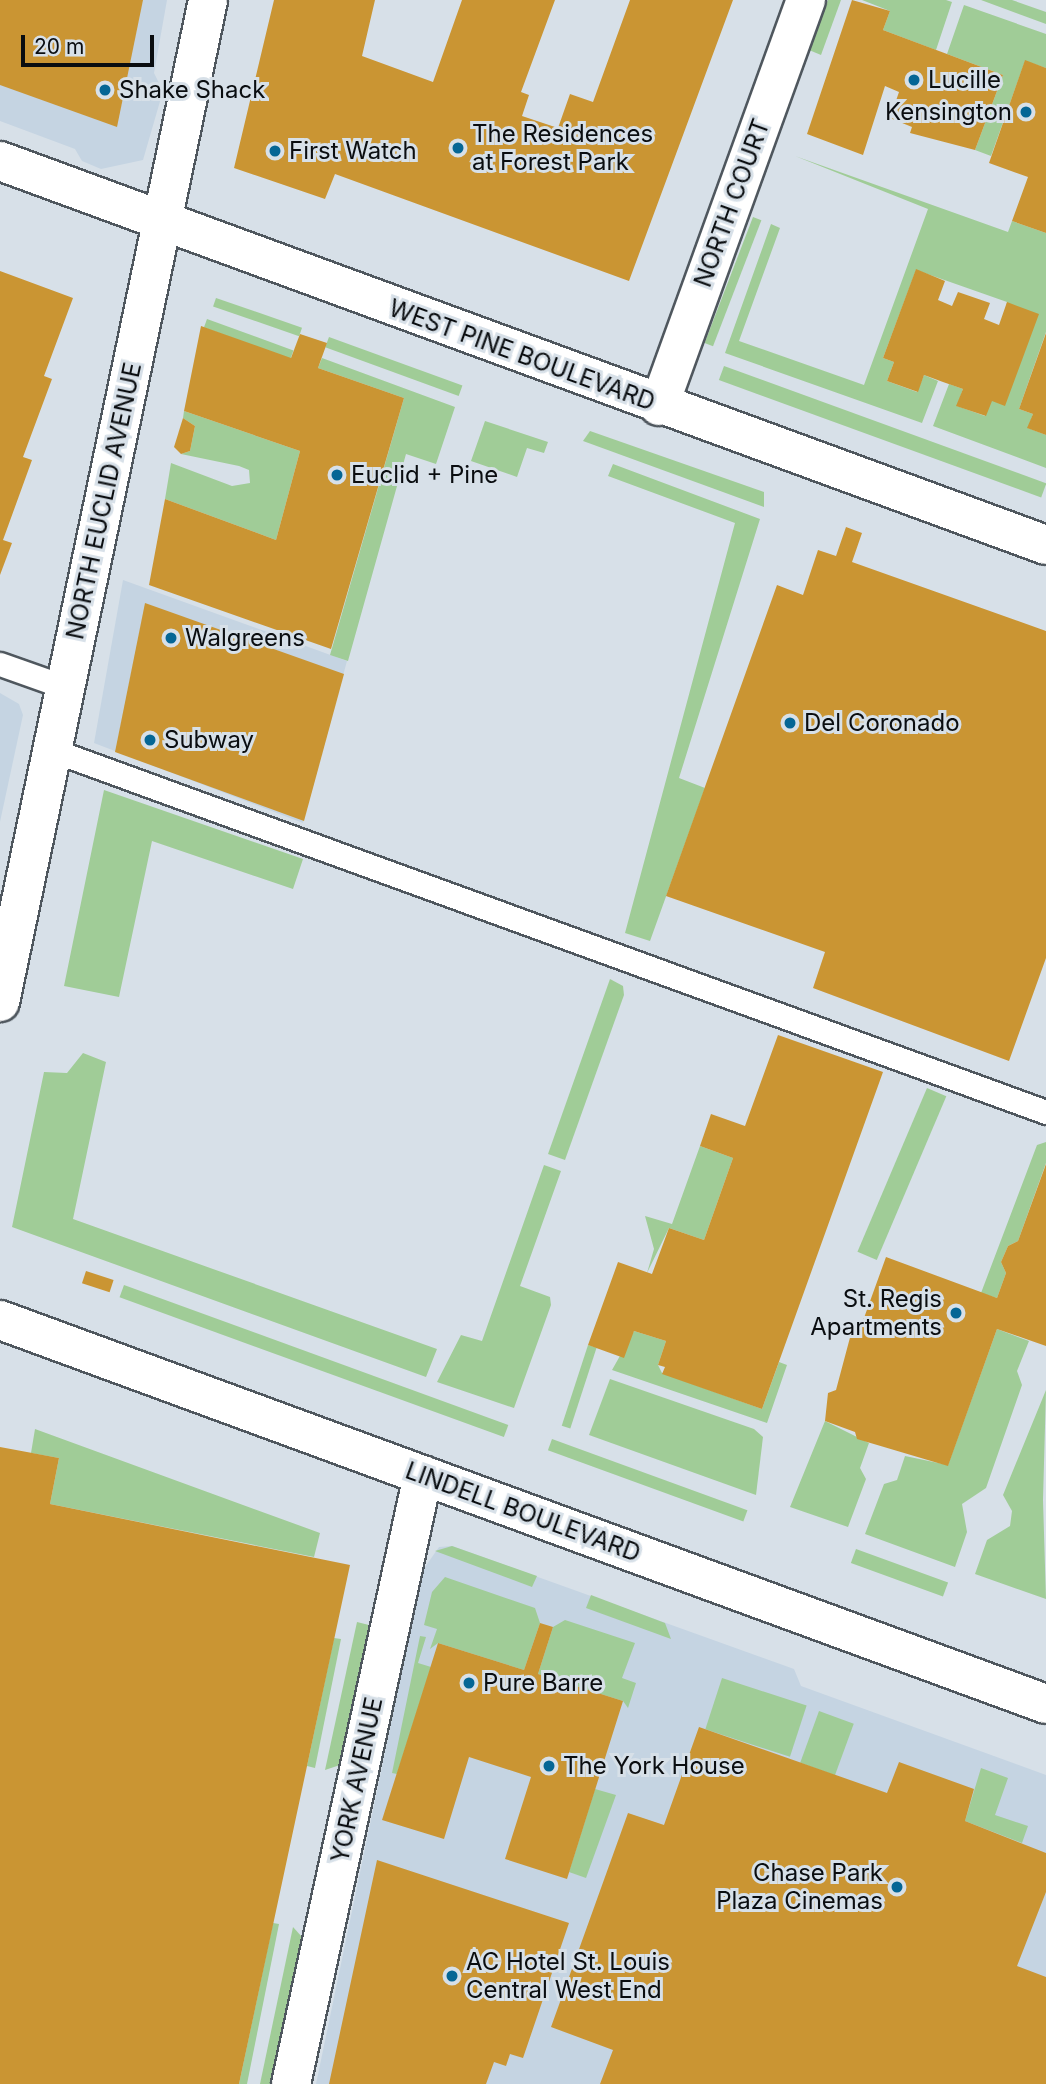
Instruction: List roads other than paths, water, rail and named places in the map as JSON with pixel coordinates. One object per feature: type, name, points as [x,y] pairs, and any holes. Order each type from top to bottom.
[{"type":"street","name":"NORTH EUCLID AVENUE","points":[[0,1002],[208,0]]},
{"type":"street","name":"NORTH COURT","points":[[659,406],[806,0]]},
{"type":"street","name":"WEST PINE BOULEVARD","points":[[0,161],[659,406],[1046,545]]},
{"type":"street","name":"LINDELL BOULEVARD","points":[[0,1320],[1046,1704]]},
{"type":"street","name":"YORK AVENUE","points":[[291,2084],[423,1475]]},
{"type":"lane","points":[[0,664],[65,687]]},
{"type":"lane","points":[[52,750],[1046,1112]]},
{"type":"place","name":"Lucille","points":[[914,80]]},
{"type":"place","name":"Shake Shack","points":[[105,90]]},
{"type":"place","name":"Kensington","points":[[1026,112]]},
{"type":"place","name":"The Residences at Forest Park","points":[[458,148]]},
{"type":"place","name":"First Watch","points":[[275,151]]},
{"type":"place","name":"Euclid + Pine","points":[[337,475]]},
{"type":"place","name":"Walgreens","points":[[171,638]]},
{"type":"place","name":"Del Coronado","points":[[790,723]]},
{"type":"place","name":"Subway","points":[[150,740]]},
{"type":"place","name":"St. Regis Apartments","points":[[956,1313]]},
{"type":"place","name":"Pure Barre","points":[[469,1683]]},
{"type":"place","name":"The York House","points":[[549,1766]]},
{"type":"place","name":"Chase Park Plaza Cinemas","points":[[897,1887]]},
{"type":"place","name":"AC Hotel St. Louis Central West End","points":[[452,1976]]}]
